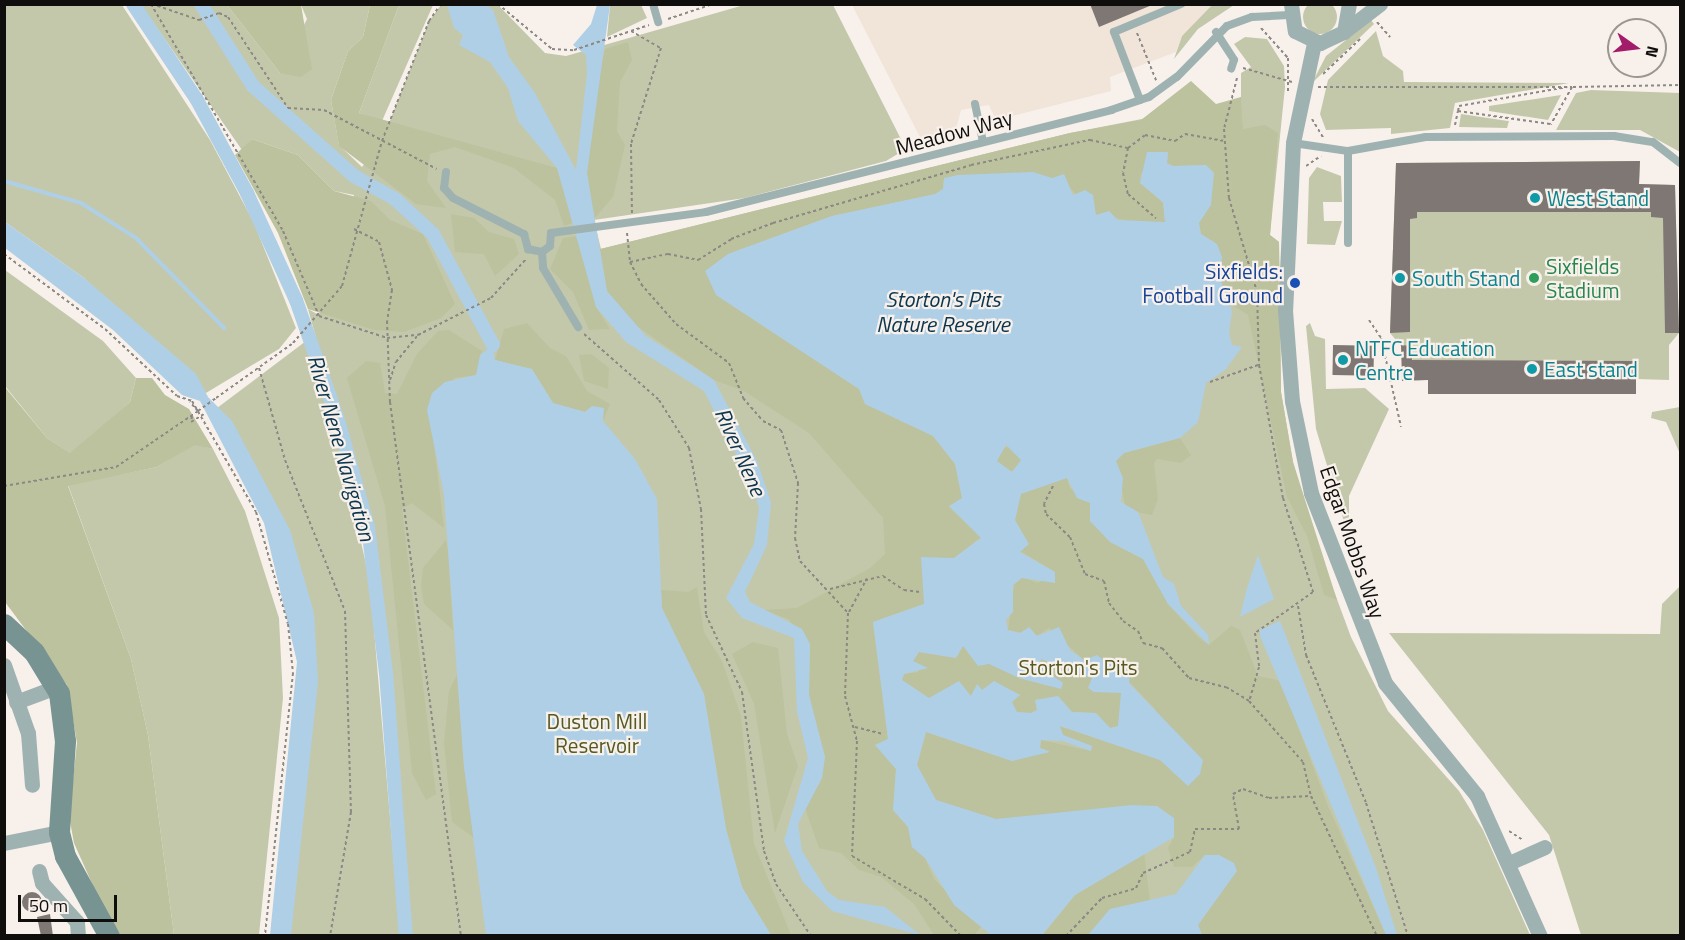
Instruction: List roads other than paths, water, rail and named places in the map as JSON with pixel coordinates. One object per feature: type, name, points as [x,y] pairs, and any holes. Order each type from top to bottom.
[{"type":"street","points":[[1344,32],[1349,4]]},
{"type":"street","points":[[1290,10],[1295,31],[1314,43],[1344,32],[1380,4]]},
{"type":"street","name":"Edgar Mobbs Way","points":[[1314,43],[1293,143],[1286,341],[1297,434],[1316,512],[1385,683],[1477,796],[1540,936]]},
{"type":"street","points":[[4,624],[34,652],[56,687],[65,741],[59,832],[65,856],[109,936]]},
{"type":"street","points":[[4,665],[28,733],[32,785]]},
{"type":"street","points":[[16,702],[56,687]]},
{"type":"street","points":[[4,843],[59,832]]},
{"type":"street","points":[[1509,863],[1545,847]]},
{"type":"street","points":[[39,871],[42,883],[77,922],[78,936]]},
{"type":"lane","points":[[653,4],[658,22]]},
{"type":"lane","points":[[1140,100],[1114,32],[1181,4]]},
{"type":"lane","name":"Meadow Way","points":[[542,252],[550,246],[551,233],[628,226],[983,142],[1140,100],[1177,77],[1216,32],[1260,16],[1290,10]]},
{"type":"lane","points":[[1216,32],[1234,60],[1230,69]]},
{"type":"lane","points":[[975,104],[983,142]]},
{"type":"lane","points":[[1293,143],[1348,151],[1401,139],[1545,137],[1643,139],[1680,163]]},
{"type":"lane","points":[[1348,151],[1348,243]]},
{"type":"lane","points":[[446,172],[444,188],[453,198],[524,234],[532,252],[542,252],[543,268],[578,327]]},
{"type":"water","name":"River Nene","points":[[447,5],[486,5],[493,10],[509,57],[535,93],[576,170],[587,73],[586,55],[573,45],[591,24],[597,5],[610,5],[587,173],[607,291],[646,336],[714,380],[757,461],[771,502],[767,545],[745,592],[750,602],[802,629],[810,644],[809,695],[825,757],[822,778],[798,824],[802,851],[827,891],[839,900],[885,907],[920,935],[832,911],[803,882],[784,841],[808,758],[797,711],[794,638],[742,618],[726,598],[754,544],[759,508],[753,488],[704,391],[626,342],[596,307],[557,168],[518,121],[508,88],[490,62],[459,45],[463,35],[454,28]]},
{"type":"water","name":"Storton's Pits Nature Reserve","points":[[1147,152],[1168,152],[1167,163],[1173,166],[1206,165],[1214,173],[1211,205],[1199,223],[1201,234],[1217,244],[1222,257],[1219,275],[1232,311],[1229,333],[1232,345],[1242,347],[1225,370],[1206,383],[1198,422],[1180,438],[1124,453],[1116,461],[1123,478],[1121,502],[1138,512],[1163,577],[1174,584],[1181,606],[1208,635],[1209,645],[1168,604],[1143,559],[1110,542],[1090,521],[1090,503],[1077,498],[1067,478],[1021,494],[1015,520],[1029,544],[1020,552],[1055,572],[1055,583],[1022,578],[1013,585],[1013,612],[1006,620],[1008,630],[1020,633],[1029,627],[1037,636],[1059,627],[1070,650],[1084,660],[1097,655],[1106,662],[1117,659],[1118,670],[1130,675],[1129,683],[1203,760],[1200,774],[1188,786],[1160,760],[1060,726],[1063,735],[1092,746],[1091,751],[1063,741],[1041,740],[1040,748],[1050,752],[1012,761],[926,732],[917,765],[936,800],[996,819],[1132,805],[1157,806],[1174,818],[1174,837],[1075,895],[1042,935],[991,935],[954,905],[925,858],[912,847],[908,827],[893,810],[896,769],[875,745],[888,739],[873,622],[924,604],[921,557],[954,558],[981,538],[949,506],[962,498],[955,464],[933,436],[865,404],[859,389],[716,295],[705,271],[728,254],[832,216],[935,194],[943,189],[944,178],[958,175],[1033,172],[1052,178],[1064,174],[1073,195],[1085,190],[1093,195],[1096,215],[1109,211],[1118,220],[1165,222],[1163,202],[1140,183]],"holes":[[[1006,445],[1021,460],[1012,472],[997,461]],[[963,646],[978,666],[989,664],[1019,678],[1061,689],[1063,683],[1040,667],[1041,659],[1092,678],[1088,688],[1094,692],[1121,693],[1118,726],[1110,728],[1096,713],[1072,712],[1058,696],[1035,700],[1037,710],[1031,713],[1017,712],[1012,702],[1020,695],[994,681],[982,690],[977,684],[971,696],[959,681],[929,698],[902,680],[904,674],[928,668],[913,661],[919,652],[956,658]]]},
{"type":"water","points":[[5,222],[84,278],[196,374],[208,397],[232,421],[290,530],[314,613],[318,682],[291,935],[270,935],[297,662],[264,523],[200,401],[182,395],[113,330],[5,248]]},
{"type":"water","name":"Duston Mill Reservoir","points":[[493,345],[495,360],[532,369],[553,403],[585,412],[592,406],[604,408],[603,421],[635,459],[657,499],[662,608],[704,694],[726,829],[742,887],[771,935],[486,935],[464,767],[444,495],[427,410],[432,393],[445,382],[476,375],[480,355]]},
{"type":"water","points":[[1258,555],[1274,599],[1240,617],[1247,588]]},
{"type":"water","points":[[1280,621],[1376,868],[1397,935],[1386,935],[1260,636],[1260,630]]},
{"type":"water","points":[[1205,855],[1219,855],[1234,863],[1237,871],[1198,925],[1202,935],[1088,935],[1110,909],[1176,894]]},
{"type":"waterway","name":"River Nene Navigation","points":[[133,4],[197,100],[247,193],[296,300],[337,417],[368,527],[386,673],[406,936]]},
{"type":"waterway","points":[[201,4],[253,86],[354,176],[395,199],[433,234],[493,345]]},
{"type":"waterway","points":[[4,181],[81,203],[136,238],[224,328]]},
{"type":"place","name":"West Stand","points":[[1535,198]]},
{"type":"place","name":"South Stand","points":[[1400,278]]},
{"type":"place","name":"Sixfields Stadium","points":[[1534,278]]},
{"type":"place","name":"Sixfields: Football Ground","points":[[1295,283]]},
{"type":"place","name":"NTFC Education Centre","points":[[1343,360]]},
{"type":"place","name":"East stand","points":[[1532,369]]},
{"type":"park label","name":"Storton's Pits","points":[[1078,667]]}]
